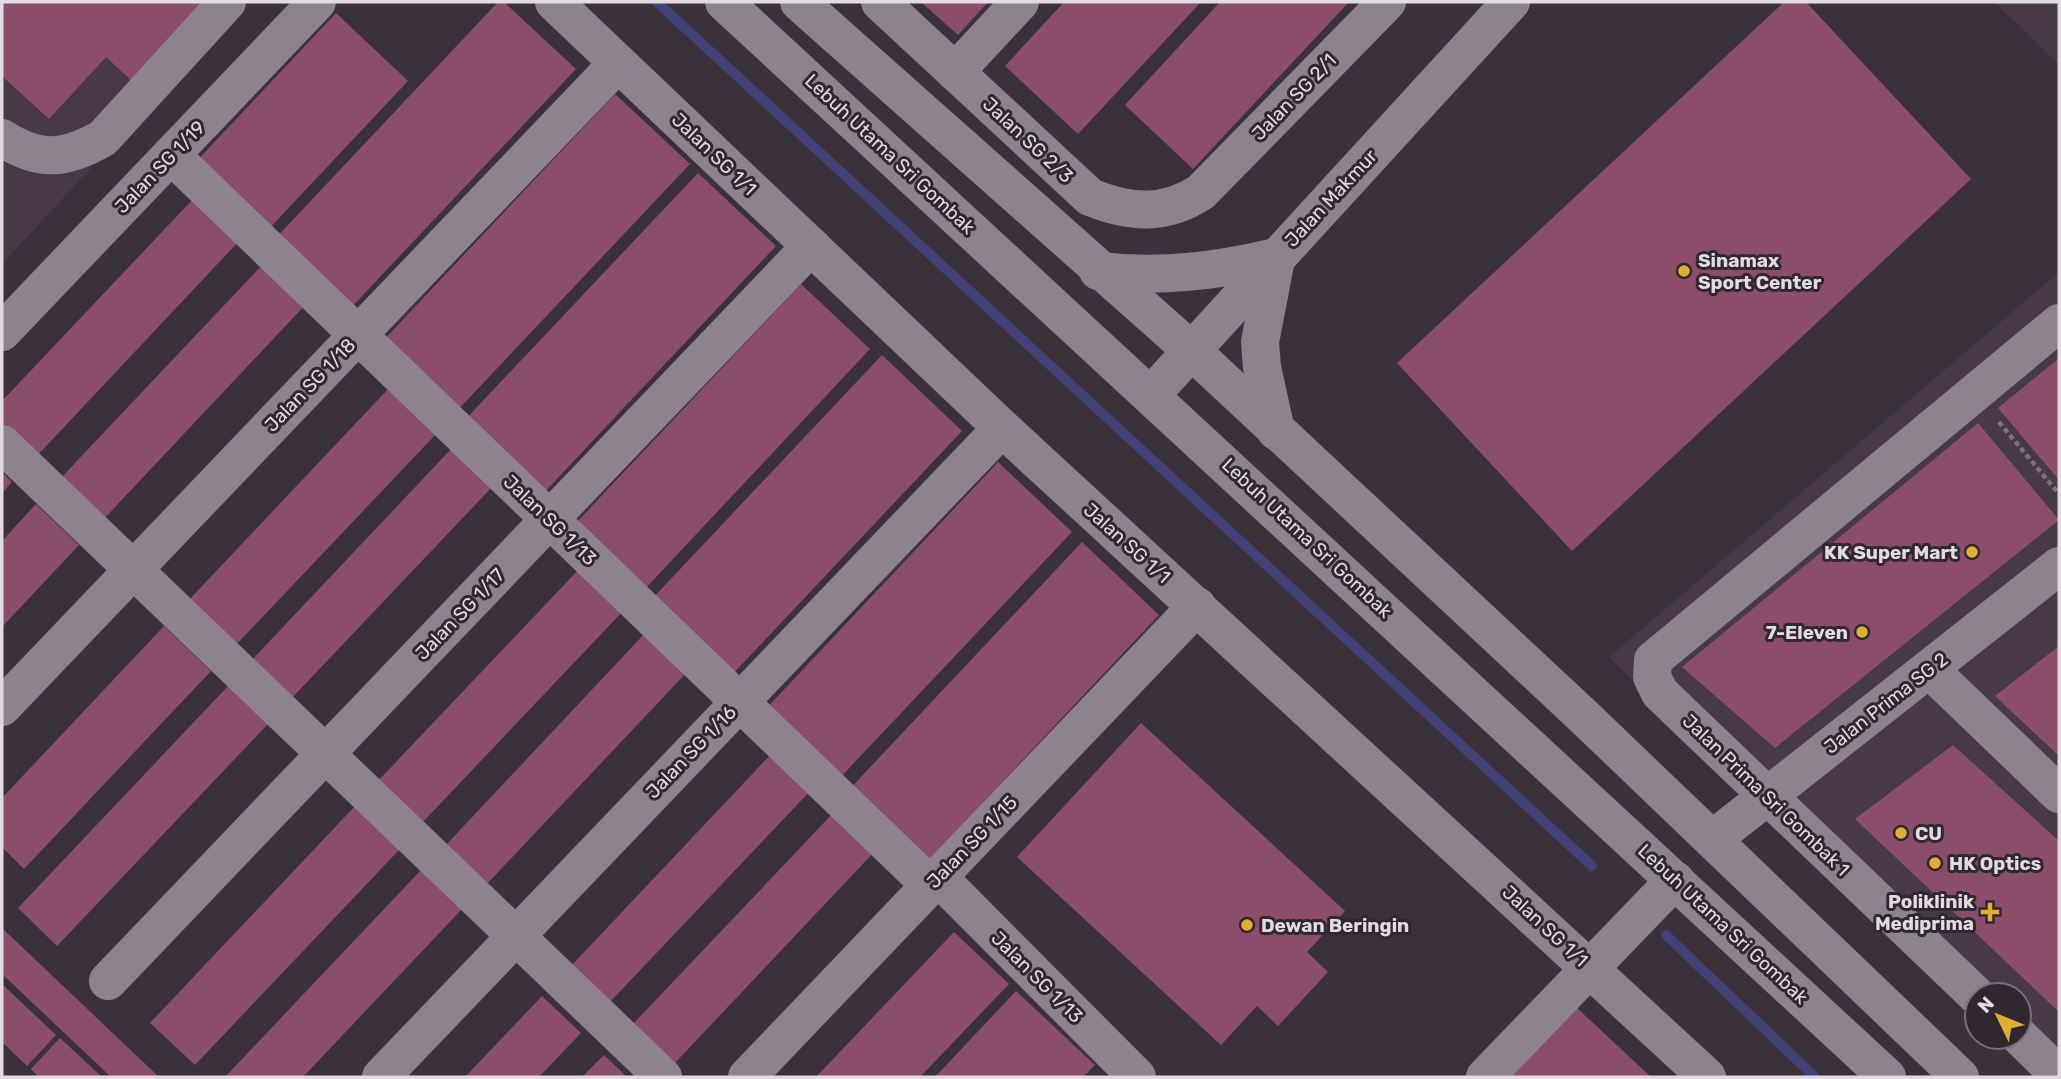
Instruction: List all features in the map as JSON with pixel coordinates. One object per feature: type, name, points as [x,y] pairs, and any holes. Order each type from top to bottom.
[{"type":"street","points":[[2,138],[43,157],[79,152],[87,148],[103,138],[227,2]]},
{"type":"street","name":"Jalan SG 1/19","points":[[2,332],[317,2]]},
{"type":"street","name":"Jalan SG 1/1","points":[[554,2],[1002,428],[1707,1077]]},
{"type":"street","name":"Lebuh Utama Sri Gombak","points":[[724,2],[1887,1077]]},
{"type":"street","points":[[799,2],[1098,271],[1192,351],[1713,839],[1960,1077]]},
{"type":"street","name":"Jalan SG 2/3","points":[[880,2],[1090,197],[1120,209],[1153,209],[1183,204],[1200,192]]},
{"type":"street","points":[[955,72],[1020,2]]},
{"type":"street","name":"Jalan SG 2/1","points":[[1200,192],[1387,2]]},
{"type":"street","name":"Jalan Makmur","points":[[1151,395],[1511,2]]},
{"type":"street","name":"Jalan SG 1/18","points":[[2,707],[618,63]]},
{"type":"street","name":"Jalan SG 1/13","points":[[171,155],[740,702],[934,881],[1127,1074]]},
{"type":"street","name":"Jalan SG 1/17","points":[[108,981],[811,246]]},
{"type":"street","points":[[1098,271],[1144,276],[1181,274],[1217,270],[1276,257],[1260,342],[1262,367],[1276,431]]},
{"type":"street","points":[[1975,394],[2059,323]]},
{"type":"street","name":"Jalan Prima Sri Gombak 1","points":[[1963,983],[1660,693],[1652,677],[1653,660],[1975,394]]},
{"type":"street","name":"Jalan SG 1/16","points":[[381,1077],[1002,428]]},
{"type":"street","points":[[2,444],[663,1077]]},
{"type":"street","name":"Jalan Prima SG 2","points":[[1713,839],[2059,566]]},
{"type":"street","name":"Jalan SG 1/15","points":[[747,1077],[1197,606]]},
{"type":"street","points":[[1929,669],[2059,794]]},
{"type":"street","points":[[1485,1077],[1675,880]]},
{"type":"street","points":[[2033,1050],[2059,1075]]},
{"type":"path","points":[[1975,394],[2059,494]]},
{"type":"shaded area","points":[[2,2],[245,2],[2,264]]},
{"type":"shaded area","points":[[1994,2],[2059,2],[2059,64]]},
{"type":"shaded area","points":[[2059,272],[2059,1077],[2033,1051],[2033,981],[1963,981],[1963,998],[1609,657]]},
{"type":"building","points":[[2,2],[215,2],[137,86],[106,57],[49,119],[2,76]]},
{"type":"building","points":[[498,2],[504,2],[576,69],[347,312],[272,242]]},
{"type":"building","points":[[921,2],[988,2],[958,35]]},
{"type":"building","points":[[1064,2],[1201,2],[1078,134],[1005,66]]},
{"type":"building","points":[[1220,2],[1349,2],[1193,169],[1125,105]]},
{"type":"building","name":"Sinamax Sport Center","points":[[1784,2],[1806,2],[1971,179],[1572,551],[1397,363]]},
{"type":"building","points":[[336,13],[408,81],[265,233],[193,165]]},
{"type":"building","points":[[615,94],[690,164],[453,415],[379,345]]},
{"type":"building","points":[[698,173],[776,246],[539,498],[461,424]]},
{"type":"building","points":[[196,196],[241,239],[34,459],[2,428],[2,401]]},
{"type":"building","points":[[265,262],[308,302],[101,522],[58,481]]},
{"type":"building","points":[[801,284],[870,349],[643,591],[573,526]]},
{"type":"building","points":[[882,355],[962,431],[730,677],[650,601]]},
{"type":"building","points":[[2059,358],[2059,480],[1998,408]]},
{"type":"building","points":[[390,387],[438,432],[234,647],[187,602]]},
{"type":"building","points":[[1978,423],[2059,520],[1775,748],[1682,667]]},
{"type":"building","points":[[453,447],[494,485],[290,700],[250,662]]},
{"type":"building","points":[[998,462],[1072,532],[836,782],[762,713]]},
{"type":"building","points":[[2,472],[12,482],[2,493]]},
{"type":"building","points":[[36,504],[79,545],[2,627],[2,541]]},
{"type":"building","points":[[1082,542],[1159,615],[923,866],[845,794]]},
{"type":"building","points":[[581,567],[625,609],[421,824],[377,782]]},
{"type":"building","points":[[164,626],[211,671],[24,869],[2,847],[2,798]]},
{"type":"building","points":[[647,631],[689,670],[486,885],[445,846]]},
{"type":"building","points":[[2059,646],[2059,756],[1995,696]]},
{"type":"building","points":[[228,686],[268,724],[57,946],[18,908]]},
{"type":"building","points":[[1141,723],[1345,911],[1307,952],[1328,972],[1278,1026],[1257,1006],[1221,1045],[1017,857]]},
{"type":"building","points":[[1953,745],[2059,841],[2059,1012],[2033,987],[2033,981],[2026,981],[1855,819]]},
{"type":"building","points":[[774,751],[813,788],[609,1003],[571,966]]},
{"type":"building","points":[[355,806],[400,849],[195,1065],[150,1023]]},
{"type":"building","points":[[836,810],[877,849],[674,1064],[632,1025]]},
{"type":"building","points":[[422,869],[463,908],[303,1077],[225,1077]]},
{"type":"building","points":[[2,928],[159,1077],[111,1077],[2,974]]},
{"type":"building","points":[[954,932],[1009,984],[920,1077],[816,1077]]},
{"type":"building","points":[[2,984],[56,1035],[27,1066],[2,1042]]},
{"type":"building","points":[[1016,991],[1095,1065],[1083,1077],[935,1077]]},
{"type":"building","points":[[542,996],[581,1033],[539,1077],[465,1077]]},
{"type":"building","points":[[1576,1007],[1651,1077],[1510,1077]]},
{"type":"building","points":[[60,1038],[102,1077],[39,1077],[31,1069]]},
{"type":"building","points":[[604,1055],[627,1077],[582,1077]]},
{"type":"waterway","points":[[657,2],[1592,866]]},
{"type":"waterway","points":[[1666,935],[1815,1077]]},
{"type":"place","name":"Sinamax Sport Center","points":[[1684,271]]},
{"type":"place","name":"KK Super Mart","points":[[1972,552]]},
{"type":"place","name":"7-Eleven","points":[[1862,632]]},
{"type":"place","name":"CU","points":[[1901,833]]},
{"type":"place","name":"HK Optics","points":[[1935,863]]},
{"type":"place","name":"Poliklinik Mediprima","points":[[1990,912]]},
{"type":"place","name":"Dewan Beringin","points":[[1247,925]]}]
